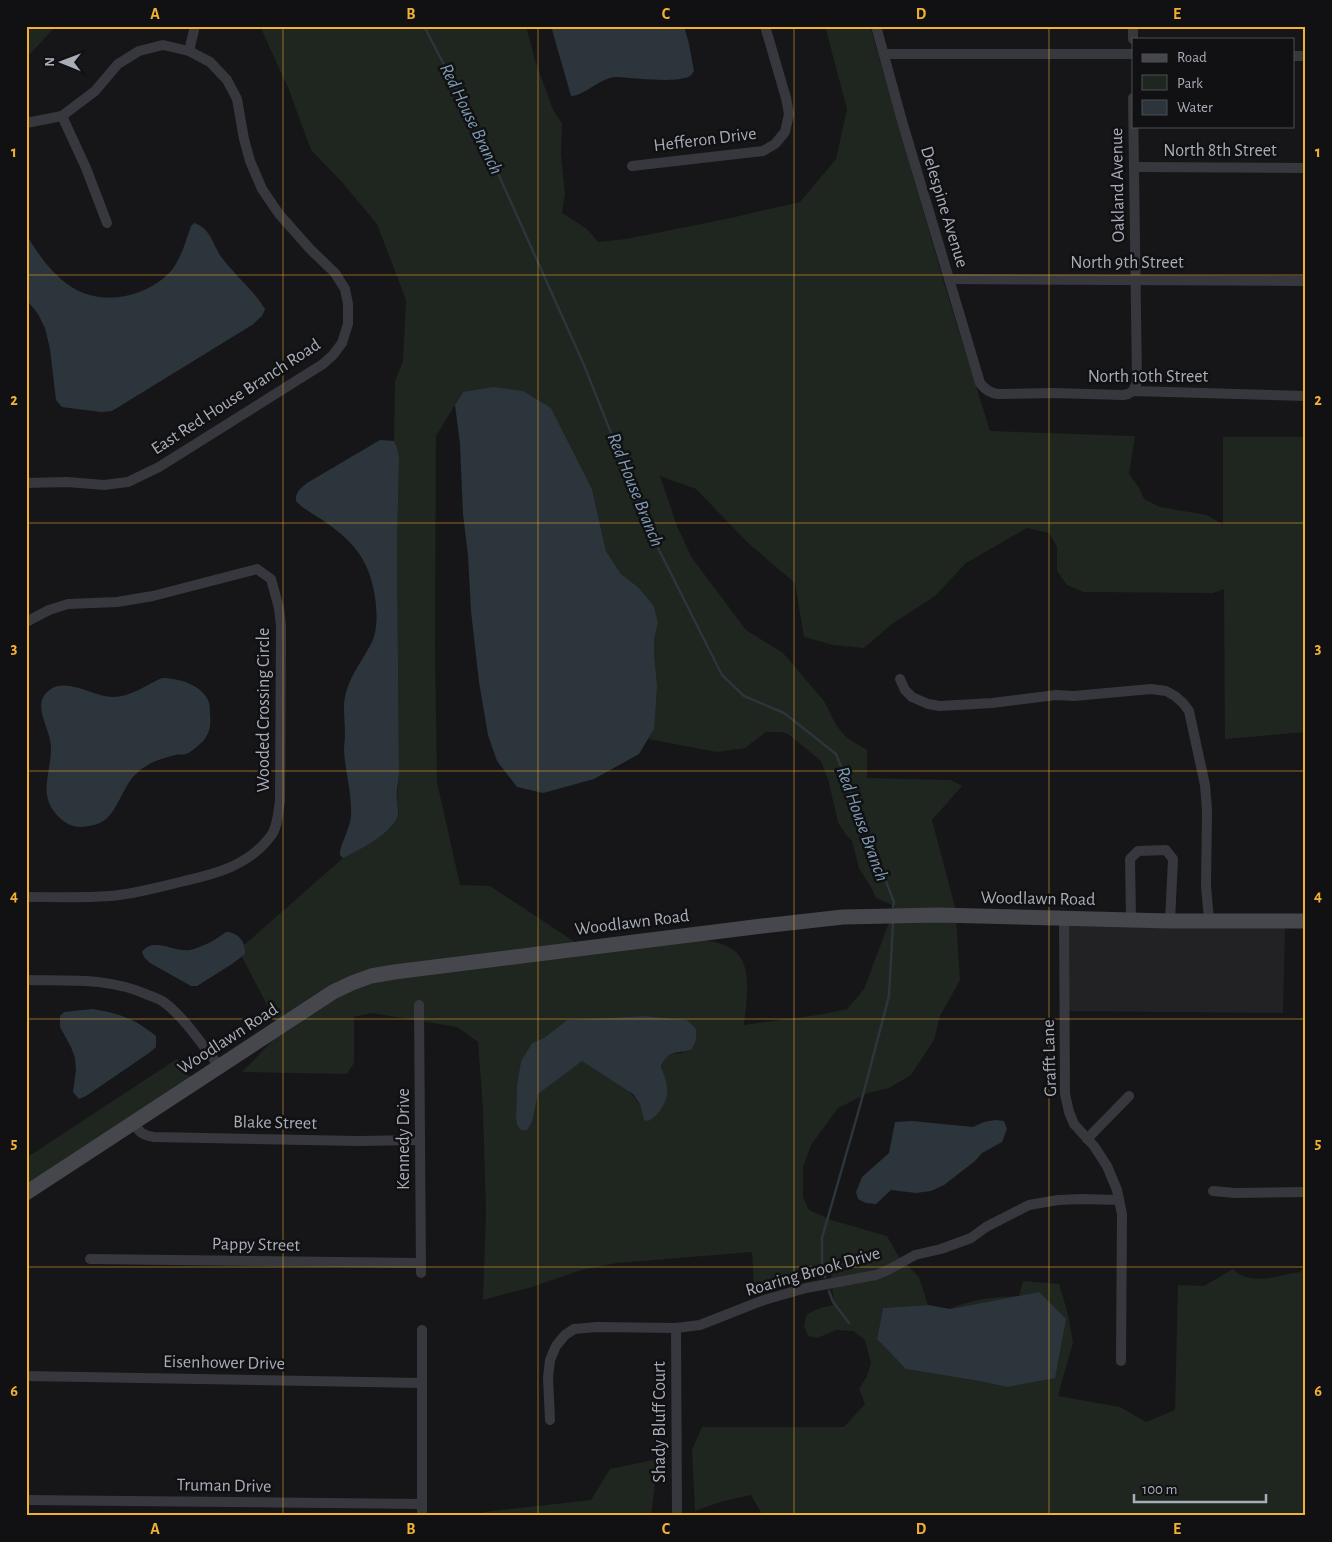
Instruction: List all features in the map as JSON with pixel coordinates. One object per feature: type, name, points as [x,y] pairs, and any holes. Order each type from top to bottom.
[{"type":"street","points":[[188,51],[195,26]]},
{"type":"street","name":"Hefferon Drive","points":[[632,166],[763,151],[775,144],[785,132],[789,114],[765,26]]},
{"type":"street","name":"Delespine Avenue","points":[[876,26],[902,121],[980,383],[990,392]]},
{"type":"street","name":"East Red House Branch Road","points":[[26,123],[62,116],[95,91],[118,64],[139,51],[163,45],[188,51],[210,62],[227,80],[237,100],[250,161],[262,190],[279,214],[310,249],[335,273],[345,289],[348,304],[348,324],[342,343],[323,364],[159,467],[128,482],[104,485],[67,482],[26,483]]},
{"type":"street","points":[[884,54],[1132,54]]},
{"type":"street","points":[[62,116],[86,168],[107,223]]},
{"type":"street","name":"Oakland Avenue","points":[[1133,128],[1137,382],[1133,391]]},
{"type":"street","name":"North 8th Street","points":[[1134,167],[1306,168]]},
{"type":"street","name":"North 9th Street","points":[[949,279],[1306,281]]},
{"type":"street","name":"North 10th Street","points":[[990,392],[998,394],[1122,395],[1133,391],[1306,396]]},
{"type":"street","name":"Wooded Crossing Circle","points":[[26,622],[49,610],[68,604],[117,602],[153,596],[258,569],[271,579],[279,608],[280,626],[280,801],[272,836],[260,849],[220,873],[143,891],[111,896],[26,897]]},
{"type":"street","points":[[900,679],[905,690],[912,697],[928,704],[940,706],[992,703],[1056,695],[1074,696],[1151,689],[1175,696],[1189,711],[1205,785],[1207,810],[1206,886],[1209,920]]},
{"type":"street","points":[[1131,920],[1130,859],[1138,851],[1166,850],[1173,858],[1170,921]]},
{"type":"street","name":"Woodlawn Road","points":[[26,1194],[334,992],[352,983],[394,972],[843,917],[939,915],[1170,921],[1306,921]]},
{"type":"street","name":"Grafft Lane","points":[[1064,919],[1065,1094],[1074,1124],[1094,1146],[1107,1166],[1117,1190],[1122,1214],[1121,1361]]},
{"type":"street","points":[[26,980],[95,980],[117,984],[164,1002],[187,1025],[220,1068]]},
{"type":"street","name":"Kennedy Drive","points":[[420,1005],[421,1268]]},
{"type":"street","points":[[1087,1139],[1129,1096]]},
{"type":"street","name":"Blake Street","points":[[134,1124],[144,1135],[154,1137],[358,1141],[420,1140]]},
{"type":"street","points":[[1213,1192],[1306,1192]]},
{"type":"street","name":"Roaring Brook Drive","points":[[550,1420],[548,1378],[550,1360],[556,1346],[565,1335],[574,1330],[597,1327],[676,1328],[700,1325],[764,1300],[806,1288],[876,1275],[915,1255],[941,1249],[971,1238],[986,1227],[1029,1205],[1058,1200],[1119,1200]]},
{"type":"street","name":"Pappy Street","points":[[90,1259],[421,1268]]},
{"type":"street","name":"Shady Bluff Court","points":[[676,1328],[677,1516]]},
{"type":"street","points":[[422,1330],[422,1516]]},
{"type":"street","name":"Eisenhower Drive","points":[[26,1376],[422,1383]]},
{"type":"street","name":"Truman Drive","points":[[26,1500],[422,1504]]},
{"type":"shaded area","points":[[1069,923],[1285,925],[1283,1013],[1067,1011]]},
{"type":"green space","points":[[26,26],[56,26],[31,53],[26,54]]},
{"type":"green space","points":[[260,26],[526,26],[535,60],[553,110],[562,123],[561,154],[565,194],[562,213],[587,229],[598,242],[626,239],[800,202],[836,159],[847,109],[825,26],[870,26],[944,283],[990,431],[1135,436],[1129,474],[1138,486],[1144,499],[1160,507],[1207,515],[1222,524],[1223,527],[1223,437],[1306,437],[1306,732],[1225,739],[1224,589],[1213,593],[1083,592],[1067,585],[1057,571],[1057,547],[1049,533],[1027,528],[966,563],[935,596],[892,624],[864,648],[833,645],[804,637],[795,583],[748,543],[696,489],[660,476],[677,526],[692,558],[746,630],[783,653],[824,701],[836,725],[847,738],[867,750],[867,778],[951,780],[962,786],[932,820],[956,911],[894,911],[895,906],[876,898],[859,868],[852,841],[838,822],[828,779],[821,761],[788,734],[766,732],[745,748],[717,752],[648,739],[654,729],[654,640],[658,623],[654,606],[638,587],[621,574],[606,551],[592,489],[551,408],[463,392],[436,436],[435,648],[437,782],[460,885],[490,886],[578,944],[393,968],[277,1024],[242,957],[245,953],[244,945],[343,858],[391,827],[399,813],[397,801],[399,774],[397,549],[399,457],[394,441],[395,381],[403,361],[406,300],[377,224],[342,182],[311,150],[289,90]]},
{"type":"green space","points":[[890,920],[956,920],[960,980],[940,1016],[934,1040],[911,1075],[889,1088],[868,1093],[838,1108],[811,1145],[803,1167],[803,1197],[809,1210],[831,1220],[887,1236],[899,1257],[919,1277],[928,1305],[883,1308],[877,1339],[907,1369],[1007,1387],[1040,1292],[1019,1296],[1023,1281],[1059,1284],[1068,1314],[1073,1342],[1058,1396],[1120,1407],[1146,1422],[1175,1410],[1178,1285],[1204,1286],[1233,1269],[1240,1274],[1256,1279],[1300,1272],[1303,1269],[1306,1271],[1306,1516],[763,1516],[751,1495],[723,1501],[695,1511],[692,1450],[702,1427],[844,1427],[865,1404],[859,1389],[867,1376],[871,1363],[865,1340],[853,1331],[836,1330],[817,1338],[808,1336],[804,1326],[807,1314],[820,1308],[834,1305],[831,1274],[754,1287],[752,1252],[617,1263],[581,1270],[532,1287],[483,1300],[486,1213],[483,1109],[478,1042],[457,1027],[371,1013],[354,1017],[354,1063],[347,1074],[242,1072],[281,1032],[336,996],[373,981],[695,939],[716,942],[727,946],[736,952],[741,959],[747,976],[744,1025],[847,1009],[864,989]],"holes":[[[645,1016],[687,1020],[683,1053],[672,1054],[663,1060],[663,1074],[640,1104],[628,1090],[583,1060],[537,1094],[532,1122],[516,1115],[517,1083],[521,1061],[532,1043],[544,1038],[567,1020]]]},
{"type":"green space","points":[[177,1059],[192,1080],[26,1188],[26,1158]]},
{"type":"green space","points":[[1019,1296],[950,1309],[975,1301]]},
{"type":"green space","points":[[658,1459],[651,1516],[485,1516],[484,1512],[591,1500],[610,1469]]},
{"type":"water","points":[[551,26],[684,26],[694,71],[688,77],[674,80],[611,78],[582,93],[571,96]]},
{"type":"water","points":[[194,223],[204,228],[225,262],[260,302],[265,309],[262,316],[252,325],[112,411],[101,412],[62,407],[56,400],[50,349],[45,328],[38,314],[26,299],[26,234],[45,263],[63,281],[82,292],[109,298],[136,293],[149,288],[161,280],[178,261],[191,226]]},
{"type":"water","points":[[493,387],[523,391],[551,408],[592,489],[606,551],[621,574],[638,587],[654,606],[658,623],[654,640],[657,686],[654,729],[639,754],[594,779],[543,793],[517,787],[497,761],[488,735],[479,682],[471,611],[468,555],[463,514],[460,444],[455,405],[463,392]]},
{"type":"water","points":[[380,440],[394,441],[399,457],[397,549],[398,812],[395,821],[383,834],[343,858],[340,855],[340,851],[350,823],[351,814],[344,750],[345,699],[350,681],[374,637],[376,620],[375,597],[368,571],[357,551],[342,535],[296,501],[296,495],[307,483]]},
{"type":"water","points":[[162,678],[188,683],[204,694],[209,703],[210,728],[204,740],[188,753],[160,759],[138,772],[129,782],[113,811],[100,823],[81,827],[65,822],[53,810],[47,794],[51,748],[41,709],[45,695],[51,689],[65,686],[106,696],[120,696],[132,693]]},
{"type":"water","points":[[226,932],[238,936],[243,942],[245,954],[197,986],[191,986],[150,963],[142,952],[152,945],[190,950],[209,943]]},
{"type":"water","points":[[92,1009],[119,1015],[141,1025],[156,1036],[156,1047],[79,1099],[73,1092],[76,1070],[75,1058],[60,1027],[60,1016],[64,1012]]},
{"type":"water","points":[[645,1016],[687,1020],[696,1029],[696,1040],[692,1049],[674,1053],[663,1061],[661,1066],[667,1094],[656,1116],[648,1121],[644,1120],[640,1104],[633,1094],[582,1061],[538,1094],[532,1122],[527,1130],[521,1130],[517,1125],[516,1115],[517,1084],[521,1061],[532,1043],[544,1038],[567,1020]]},
{"type":"water","points":[[995,1120],[1004,1121],[1007,1129],[1002,1142],[982,1153],[975,1161],[944,1185],[931,1191],[916,1193],[891,1190],[876,1204],[866,1203],[858,1199],[856,1192],[862,1177],[889,1153],[895,1122],[912,1121],[973,1127]]},
{"type":"water","points":[[1039,1292],[1066,1319],[1055,1378],[1007,1387],[906,1369],[877,1339],[883,1308],[928,1305],[950,1309]]},
{"type":"waterway","name":"Red House Branch","points":[[424,26],[484,142],[584,365],[652,536],[722,675],[744,696],[784,713],[836,754],[894,902],[893,907]]},
{"type":"waterway","name":"Red House Branch","points":[[825,1277],[822,1269],[822,1238],[889,996],[893,923]]},
{"type":"waterway","name":"Red House Branch","points":[[829,1291],[833,1302],[849,1323]]}]
